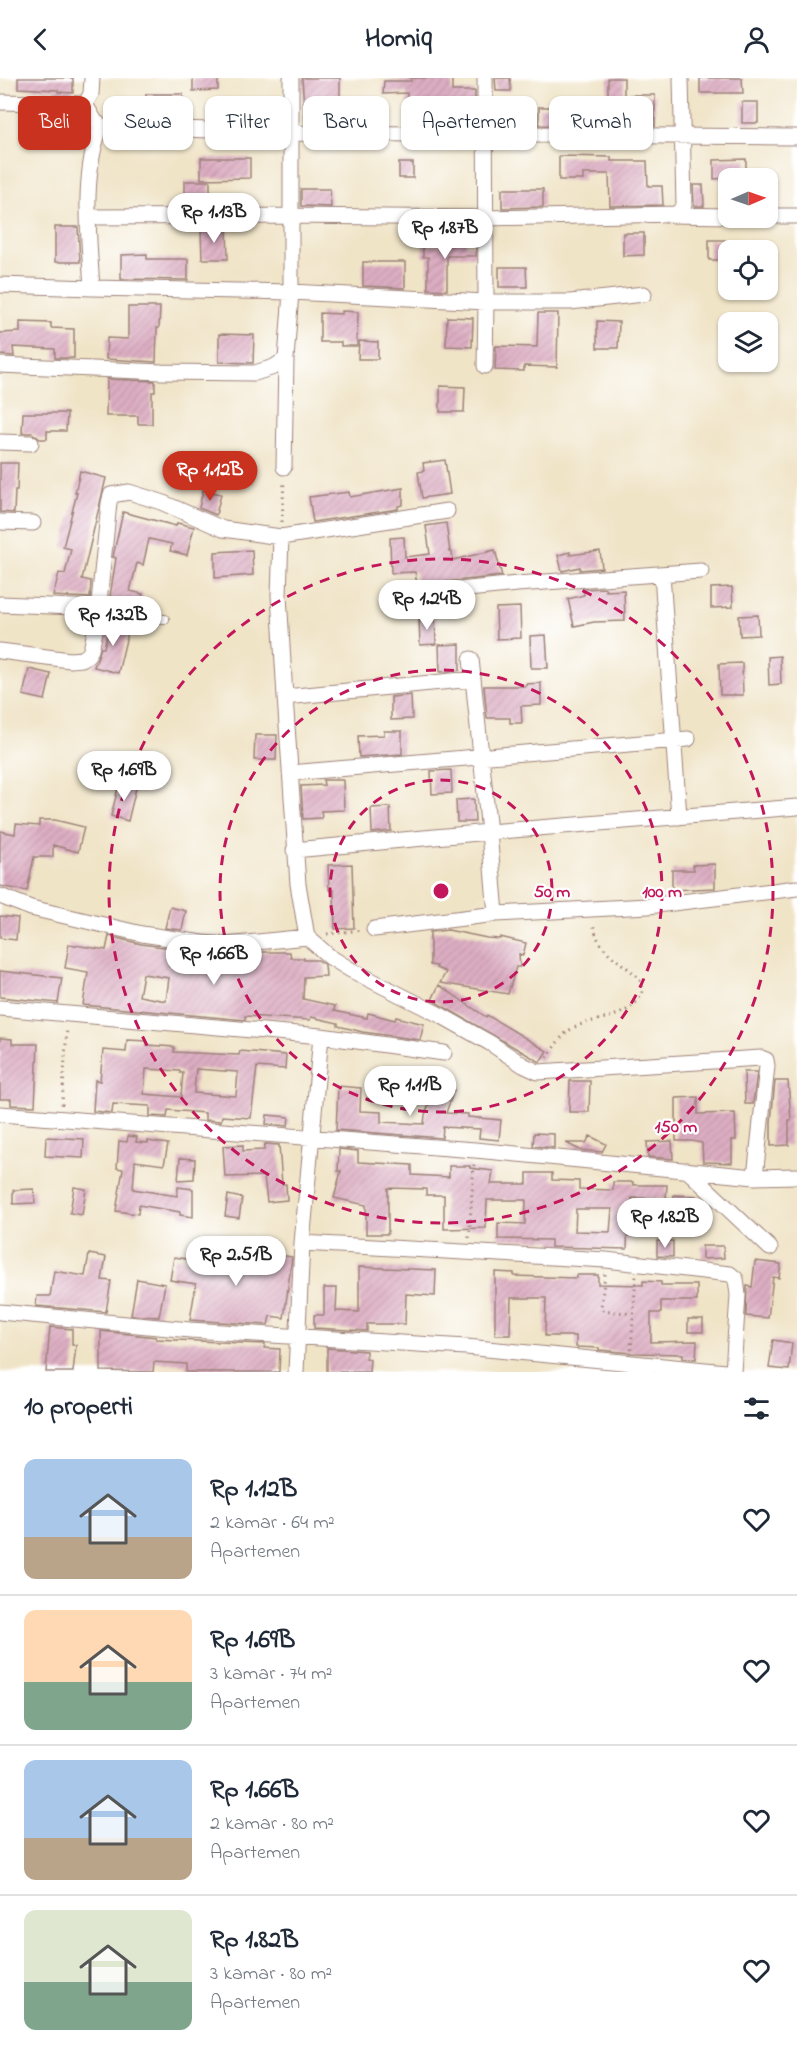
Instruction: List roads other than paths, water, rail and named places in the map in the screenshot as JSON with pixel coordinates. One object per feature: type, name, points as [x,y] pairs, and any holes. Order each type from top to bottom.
[{"type":"street","points":[[90,96],[92,78]]},
{"type":"street","points":[[291,78],[291,96]]},
{"type":"street","points":[[485,78],[485,96]]},
{"type":"street","points":[[669,215],[676,214],[684,205],[681,78]]},
{"type":"street","points":[[0,102],[18,102]]},
{"type":"street","points":[[91,114],[101,126],[205,130]]},
{"type":"street","points":[[92,288],[88,187],[95,138],[101,126]]},
{"type":"street","points":[[291,133],[401,133]]},
{"type":"street","points":[[537,134],[797,137]]},
{"type":"street","points":[[284,467],[286,359],[291,292],[291,150]]},
{"type":"street","points":[[485,150],[485,366]]},
{"type":"street","points":[[89,217],[718,216]]},
{"type":"street","points":[[778,216],[797,216]]},
{"type":"street","points":[[0,285],[291,292],[486,302],[570,302],[644,294]]},
{"type":"street","points":[[0,365],[162,372],[255,373],[274,367],[286,359]]},
{"type":"street","points":[[0,442],[31,443]]},
{"type":"street","points":[[0,651],[56,659],[82,659],[91,650],[99,608],[111,495],[129,492],[161,502],[223,529],[281,537],[447,511]]},
{"type":"street","points":[[0,522],[33,523]]},
{"type":"street","points":[[281,537],[279,595],[294,850],[307,937],[330,957],[351,970],[490,1043],[522,1065],[538,1072],[761,1058],[766,1060],[755,1177]]},
{"type":"street","points":[[402,596],[517,584],[702,571]]},
{"type":"street","points":[[662,574],[681,740],[679,817]]},
{"type":"street","points":[[0,604],[99,608]]},
{"type":"street","points":[[471,659],[496,914]]},
{"type":"street","points":[[285,697],[473,679]]},
{"type":"street","points":[[290,773],[681,740]]},
{"type":"street","points":[[294,850],[797,807]]},
{"type":"street","points":[[374,929],[496,914],[593,907],[648,906],[797,888]]},
{"type":"street","points":[[0,896],[32,908],[142,934],[203,943],[226,945],[307,937]]},
{"type":"street","points":[[0,1008],[321,1036],[444,1053]]},
{"type":"street","points":[[296,1372],[302,1243],[321,1036]]},
{"type":"street","points":[[0,1114],[476,1150],[755,1177],[797,1176]]},
{"type":"street","points":[[687,1170],[770,1248]]},
{"type":"street","points":[[302,1243],[637,1262],[725,1272],[734,1276],[738,1295],[734,1372]]},
{"type":"street","points":[[0,1312],[190,1330],[466,1347],[726,1372]]},
{"type":"lane","points":[[99,608],[122,616],[165,619]]}]
